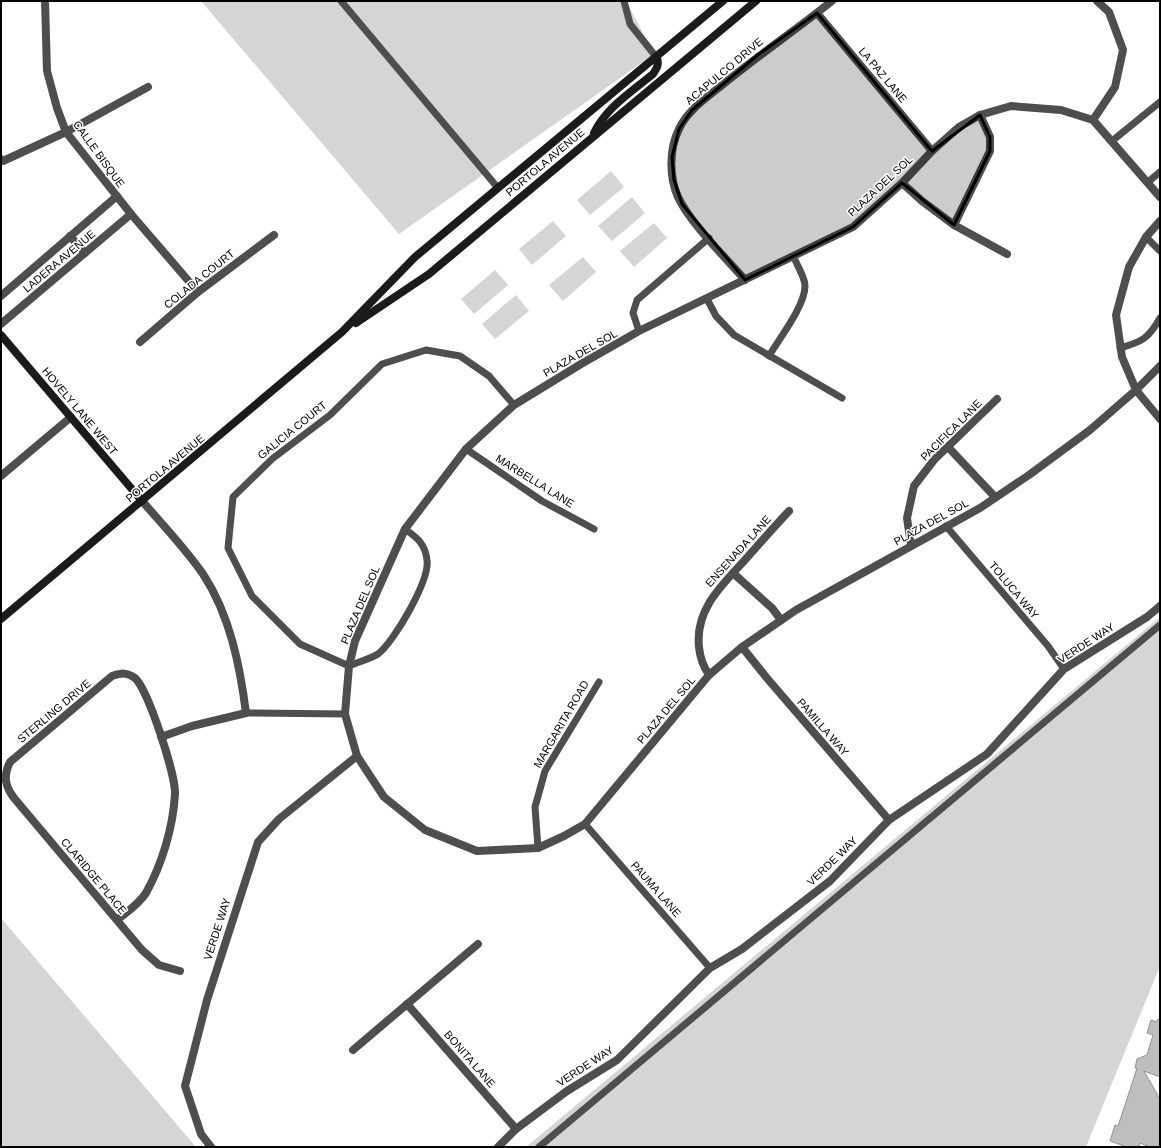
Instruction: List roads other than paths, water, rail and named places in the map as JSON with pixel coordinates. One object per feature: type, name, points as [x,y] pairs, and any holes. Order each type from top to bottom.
[{"type":"main road","name":"PORTOLA AVENUE","points":[[1,619],[342,332],[415,257],[723,1]]},
{"type":"main road","name":"PORTOLA AVENUE","points":[[342,332],[429,274],[756,1]]},
{"type":"main road","points":[[593,136],[600,120],[658,68],[656,58]]},
{"type":"main road","name":"HOVELY LANE WEST","points":[[1,335],[142,501]]},
{"type":"street","name":"CALLE BISQUE","points":[[44,1],[48,71],[57,108],[66,132],[131,214],[198,292]]},
{"type":"street","name":"ACAPULCO DRIVE","points":[[744,280],[691,217],[678,196],[671,166],[679,129],[692,110],[711,94],[759,54],[802,26],[832,1]]},
{"type":"street","points":[[1097,1],[1109,12],[1124,50],[1115,87],[1093,120],[1160,197]]},
{"type":"street","name":"LA PAZ LANE","points":[[817,13],[932,151]]},
{"type":"street","points":[[1,159],[3,161],[31,150],[148,87]]},
{"type":"street","name":"PLAZA DEL SOL","points":[[1093,120],[1061,110],[1017,106],[1011,106],[980,115],[959,128],[932,151],[902,183],[853,227],[640,331],[581,364],[514,405],[466,449],[405,529],[354,641],[349,666],[345,714],[357,756],[384,797],[424,830],[477,852],[538,848],[564,836],[585,824],[709,675],[742,647],[796,610],[933,534],[995,497],[1090,430],[1136,390],[1160,366]]},
{"type":"street","points":[[954,225],[990,151],[990,137],[980,115]]},
{"type":"street","points":[[902,183],[922,201],[954,225],[1007,254]]},
{"type":"street","name":"LADERA AVENUE","points":[[1,296],[117,196]]},
{"type":"street","name":"LADERA AVENUE","points":[[1,324],[131,214]]},
{"type":"street","points":[[1160,221],[1146,237],[1129,267],[1116,315],[1122,357],[1136,390],[1160,419]]},
{"type":"street","name":"COLADA COURT","points":[[140,342],[198,292],[274,235]]},
{"type":"street","points":[[70,236],[85,253]]},
{"type":"street","name":"PACIFICA LANE","points":[[911,545],[907,518],[914,486],[934,460],[997,399]]},
{"type":"street","points":[[1,476],[70,417]]},
{"type":"street","points":[[948,446],[995,497]]},
{"type":"street","points":[[117,920],[136,905],[145,894],[164,851],[172,820],[175,793],[173,772],[161,737],[192,726],[246,714],[241,672],[226,620],[203,575],[142,501]]},
{"type":"street","name":"ENSENADA LANE","points":[[709,675],[704,668],[700,656],[699,629],[702,616],[712,597],[789,510]]},
{"type":"street","points":[[733,573],[772,608],[781,620]]},
{"type":"street","name":"VERDE WAY","points":[[498,1147],[516,1129],[567,1091],[617,1060],[710,968],[742,949],[830,881],[889,820],[987,754],[1064,669],[1147,617],[1160,606]]},
{"type":"street","name":"PAMILLA WAY","points":[[742,647],[766,678],[889,820]]},
{"type":"street","name":"STERLING DRIVE","points":[[3,777],[10,762],[112,676],[120,673],[129,674],[141,686],[161,737]]},
{"type":"street","name":"VERDE WAY","points":[[211,1147],[201,1134],[185,1086],[207,1000],[258,842],[279,819],[357,756]]},
{"type":"street","name":"CLARIDGE PLACE","points":[[3,777],[14,798],[142,950],[159,965],[180,971]]},
{"type":"street","points":[[353,1050],[478,944]]},
{"type":"street","name":"BONITA LANE","points":[[406,1004],[516,1129]]},
{"type":"lane","points":[[341,1],[498,188]]},
{"type":"lane","points":[[624,1],[630,24],[656,58]]},
{"type":"lane","points":[[1112,141],[1160,102]]},
{"type":"lane","points":[[1148,182],[1160,172]]},
{"type":"lane","points":[[1146,237],[1160,251]]},
{"type":"lane","points":[[640,331],[633,313],[636,300],[709,238]]},
{"type":"lane","points":[[769,356],[799,306],[804,292],[803,278],[794,257]]},
{"type":"lane","points":[[707,299],[716,316],[726,329],[769,356],[842,398]]},
{"type":"lane","points":[[1120,348],[1141,342],[1148,337],[1160,318]]},
{"type":"lane","name":"GALICIA COURT","points":[[349,666],[300,644],[252,596],[228,548],[233,497],[272,459],[330,415],[382,364],[426,350],[460,356],[488,376],[514,405]]},
{"type":"lane","name":"MARBELLA LANE","points":[[466,449],[542,501],[594,529]]},
{"type":"lane","name":"TOLUCA WAY","points":[[946,526],[1048,646],[1064,669]]},
{"type":"lane","points":[[349,666],[378,654],[398,631],[423,581],[428,561],[422,542],[405,529]]},
{"type":"lane","points":[[539,1147],[1160,625]]},
{"type":"lane","name":"MARGARITA ROAD","points":[[538,848],[535,807],[545,771],[599,682]]},
{"type":"lane","points":[[246,714],[345,714]]},
{"type":"lane","name":"PAUMA LANE","points":[[585,824],[710,968]]}]
